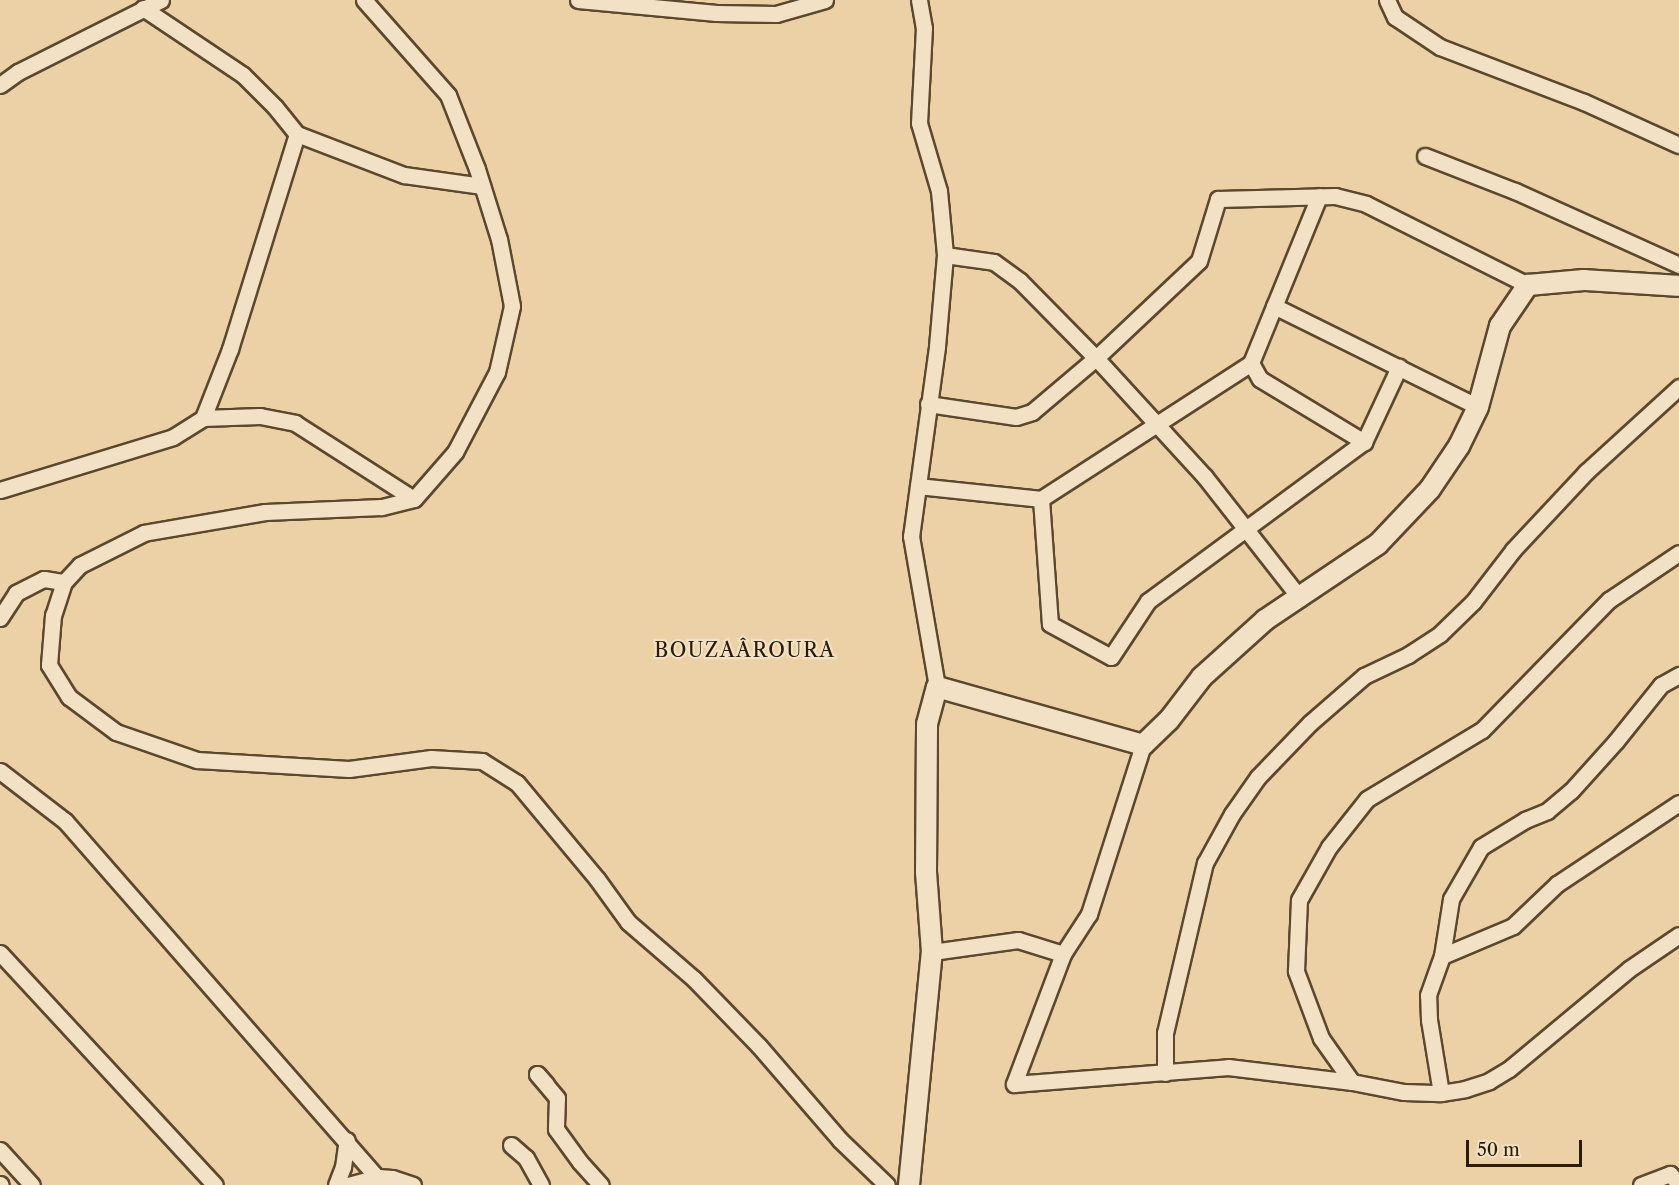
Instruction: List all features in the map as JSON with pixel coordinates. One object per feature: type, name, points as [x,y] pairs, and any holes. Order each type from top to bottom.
[{"type":"street","points":[[0,85],[18,72],[161,0]]},
{"type":"street","points":[[364,0],[448,95],[482,186],[499,239],[512,306],[497,372],[455,452],[414,499],[381,507],[265,512],[144,533],[80,565],[64,582],[53,615],[49,665],[69,697],[116,732],[197,760],[349,769],[431,758],[482,761],[517,783],[597,879],[628,922],[694,979],[759,1046],[840,1140],[887,1185]]},
{"type":"street","points":[[578,0],[716,13],[776,14],[825,0]]},
{"type":"street","points":[[909,1185],[932,952],[926,872],[927,724],[937,687],[911,536],[937,347],[945,255],[939,191],[919,123],[924,28],[919,0]]},
{"type":"street","points":[[1387,0],[1395,17],[1440,47],[1584,102],[1679,145]]},
{"type":"street","points":[[143,8],[243,75],[275,107],[297,134],[404,175],[482,186]]},
{"type":"street","points":[[203,418],[230,349],[297,134]]},
{"type":"street","points":[[1425,156],[1515,191],[1679,265]]},
{"type":"street","points":[[918,486],[1041,499],[1251,363],[1319,196]]},
{"type":"street","points":[[928,404],[1016,417],[1032,412],[1096,358],[1199,261],[1218,199],[1335,196],[1366,204],[1528,285],[1584,280],[1679,286]]},
{"type":"street","points":[[945,255],[994,262],[1020,281],[1096,358],[1205,477],[1300,598]]},
{"type":"street","points":[[1528,285],[1500,326],[1478,407],[1459,446],[1423,497],[1378,544],[1264,620],[1202,677],[1169,720],[1143,745],[1089,914],[1064,954],[1014,1084],[1228,1067],[1352,1082],[1404,1092],[1442,1093],[1465,1089],[1489,1081],[1509,1069],[1629,969],[1679,935]]},
{"type":"street","points":[[1274,306],[1478,407]]},
{"type":"street","points":[[1251,363],[1260,379],[1364,442]]},
{"type":"street","points":[[1041,499],[1050,624],[1111,657],[1148,601],[1248,530],[1364,442],[1399,367]]},
{"type":"street","points":[[1165,1073],[1165,1033],[1205,862],[1232,814],[1258,777],[1310,723],[1364,676],[1408,655],[1440,634],[1473,602],[1513,550],[1586,472],[1679,387]]},
{"type":"street","points":[[0,490],[173,437],[203,418],[260,416],[295,423],[414,499]]},
{"type":"street","points":[[1352,1082],[1321,1038],[1296,971],[1299,900],[1329,847],[1367,799],[1482,730],[1609,600],[1679,553]]},
{"type":"street","points":[[0,618],[16,593],[44,579],[64,582]]},
{"type":"street","points":[[1442,1093],[1429,1020],[1428,995],[1442,956],[1451,899],[1481,847],[1525,820],[1547,811],[1571,791],[1661,686],[1679,675]]},
{"type":"street","points":[[937,687],[1143,745]]},
{"type":"street","points":[[0,771],[65,821],[381,1181]]},
{"type":"street","points":[[1442,956],[1513,926],[1557,884],[1679,803]]},
{"type":"street","points":[[932,952],[1018,940],[1064,954]]},
{"type":"street","points":[[0,953],[215,1185]]},
{"type":"street","points":[[546,1084],[537,1074],[557,1098],[556,1129],[580,1162],[601,1185]]},
{"type":"street","points":[[336,1185],[343,1167],[346,1140]]},
{"type":"street","points":[[511,1145],[526,1158],[541,1185]]},
{"type":"street","points":[[0,1150],[32,1185]]},
{"type":"street","points":[[1641,1185],[1670,1174],[1679,1184]]},
{"type":"street","points":[[348,1185],[392,1178],[413,1185]]},
{"type":"district","name":"BOUZAÂROURA","points":[[745,650]]}]
